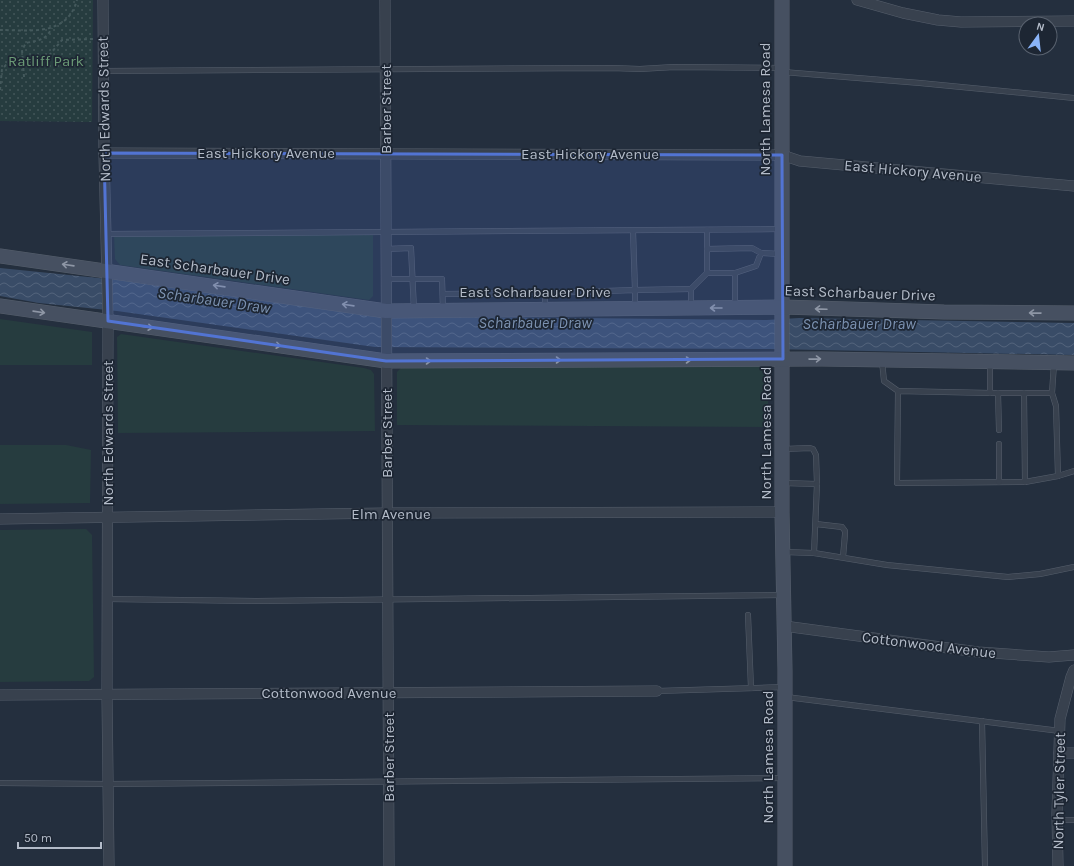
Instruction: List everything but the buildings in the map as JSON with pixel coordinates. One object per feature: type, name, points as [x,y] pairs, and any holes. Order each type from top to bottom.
[{"type":"main road","name":"North Lamesa Road","points":[[782,0],[782,512],[785,692],[785,866]]},
{"type":"main road","name":"East Scharbauer Drive","points":[[0,256],[386,310],[735,308],[783,312],[1074,313]]},
{"type":"main road","points":[[0,306],[386,361],[783,358],[1074,363]]},
{"type":"street","name":"North Edwards Street","points":[[103,0],[104,153],[108,322],[107,694],[109,866]]},
{"type":"street","name":"Barber Street","points":[[385,0],[389,866]]},
{"type":"street","points":[[857,0],[903,13],[938,20],[961,22],[1074,21]]},
{"type":"street","name":"East Hickory Avenue","points":[[104,153],[782,155],[800,161],[1074,186]]},
{"type":"street","name":"Elm Avenue","points":[[0,519],[387,514],[782,512]]},
{"type":"street","name":"Cottonwood Avenue","points":[[784,626],[978,652],[1049,657],[1074,655]]},
{"type":"street","name":"North Tyler Street","points":[[1058,866],[1060,719],[1070,677],[1074,670]]},
{"type":"street","name":"Cottonwood Avenue","points":[[0,695],[657,691]]},
{"type":"street","points":[[1059,753],[1074,753]]},
{"type":"lane","points":[[104,71],[605,68],[640,70],[703,67],[782,70],[1074,98]]},
{"type":"lane","points":[[106,234],[783,229]]},
{"type":"lane","points":[[707,230],[707,273]]},
{"type":"lane","points":[[633,231],[635,308]]},
{"type":"lane","points":[[386,249],[411,248],[414,310]]},
{"type":"lane","points":[[707,249],[752,248],[761,253],[783,254]]},
{"type":"lane","points":[[443,294],[545,294],[691,288],[707,273],[735,273],[756,266],[761,253]]},
{"type":"lane","points":[[735,273],[735,308]]},
{"type":"lane","points":[[386,279],[442,279],[443,310]]},
{"type":"lane","points":[[691,288],[691,308]]},
{"type":"lane","points":[[545,294],[545,309]]},
{"type":"lane","points":[[882,360],[884,381],[898,391],[1052,393]]},
{"type":"lane","points":[[990,361],[990,393]]},
{"type":"lane","points":[[1054,362],[1052,393],[1056,406],[1058,476]]},
{"type":"lane","points":[[898,391],[896,483],[1025,482],[1058,476],[1074,471]]},
{"type":"lane","points":[[998,393],[999,430]]},
{"type":"lane","points":[[1024,393],[1025,482]]},
{"type":"lane","points":[[999,444],[999,482]]},
{"type":"lane","points":[[783,449],[810,448],[813,449],[816,455],[817,484],[814,553]]},
{"type":"lane","points":[[783,483],[817,484]]},
{"type":"lane","points":[[816,524],[842,527],[845,531],[843,558]]},
{"type":"lane","points":[[783,552],[814,553],[887,565],[1008,577],[1040,574],[1074,567]]},
{"type":"lane","points":[[107,599],[257,601],[784,595]]},
{"type":"lane","points":[[748,615],[751,688]]},
{"type":"lane","points":[[657,691],[751,688],[982,722],[1060,731]]},
{"type":"lane","points":[[982,722],[985,866]]},
{"type":"lane","points":[[0,783],[108,784],[785,778]]},
{"type":"lane","points":[[1058,820],[1074,820]]},
{"type":"path","points":[[24,77],[22,50],[26,43],[44,39],[52,28],[70,15],[77,0]]},
{"type":"path","points":[[0,30],[38,30],[52,28]]},
{"type":"path","points":[[0,90],[2,68],[6,65],[46,59],[62,40],[103,39]]},
{"type":"highlighted area","points":[[104,153],[782,155],[783,359],[386,361],[108,321]]},
{"type":"green space","name":"Ratliff Park","points":[[0,0],[93,0],[92,122],[0,121]]},
{"type":"green space","points":[[373,235],[373,296],[369,300],[120,265],[115,259],[114,236]]},
{"type":"green space","points":[[0,319],[92,332],[92,365],[0,365]]},
{"type":"green space","points":[[121,334],[371,370],[374,374],[375,431],[118,433],[117,337]]},
{"type":"green space","points":[[404,365],[765,365],[768,368],[768,427],[397,425],[397,372]]},
{"type":"green space","points":[[0,445],[66,445],[91,450],[90,503],[0,504]]},
{"type":"green space","points":[[86,529],[92,535],[94,677],[89,681],[0,682],[0,530]]},
{"type":"water","name":"Scharbauer Draw","points":[[0,268],[118,280],[375,316],[767,320],[799,318],[1074,323],[1074,355],[770,349],[375,347],[117,311],[39,303],[0,296]]}]
